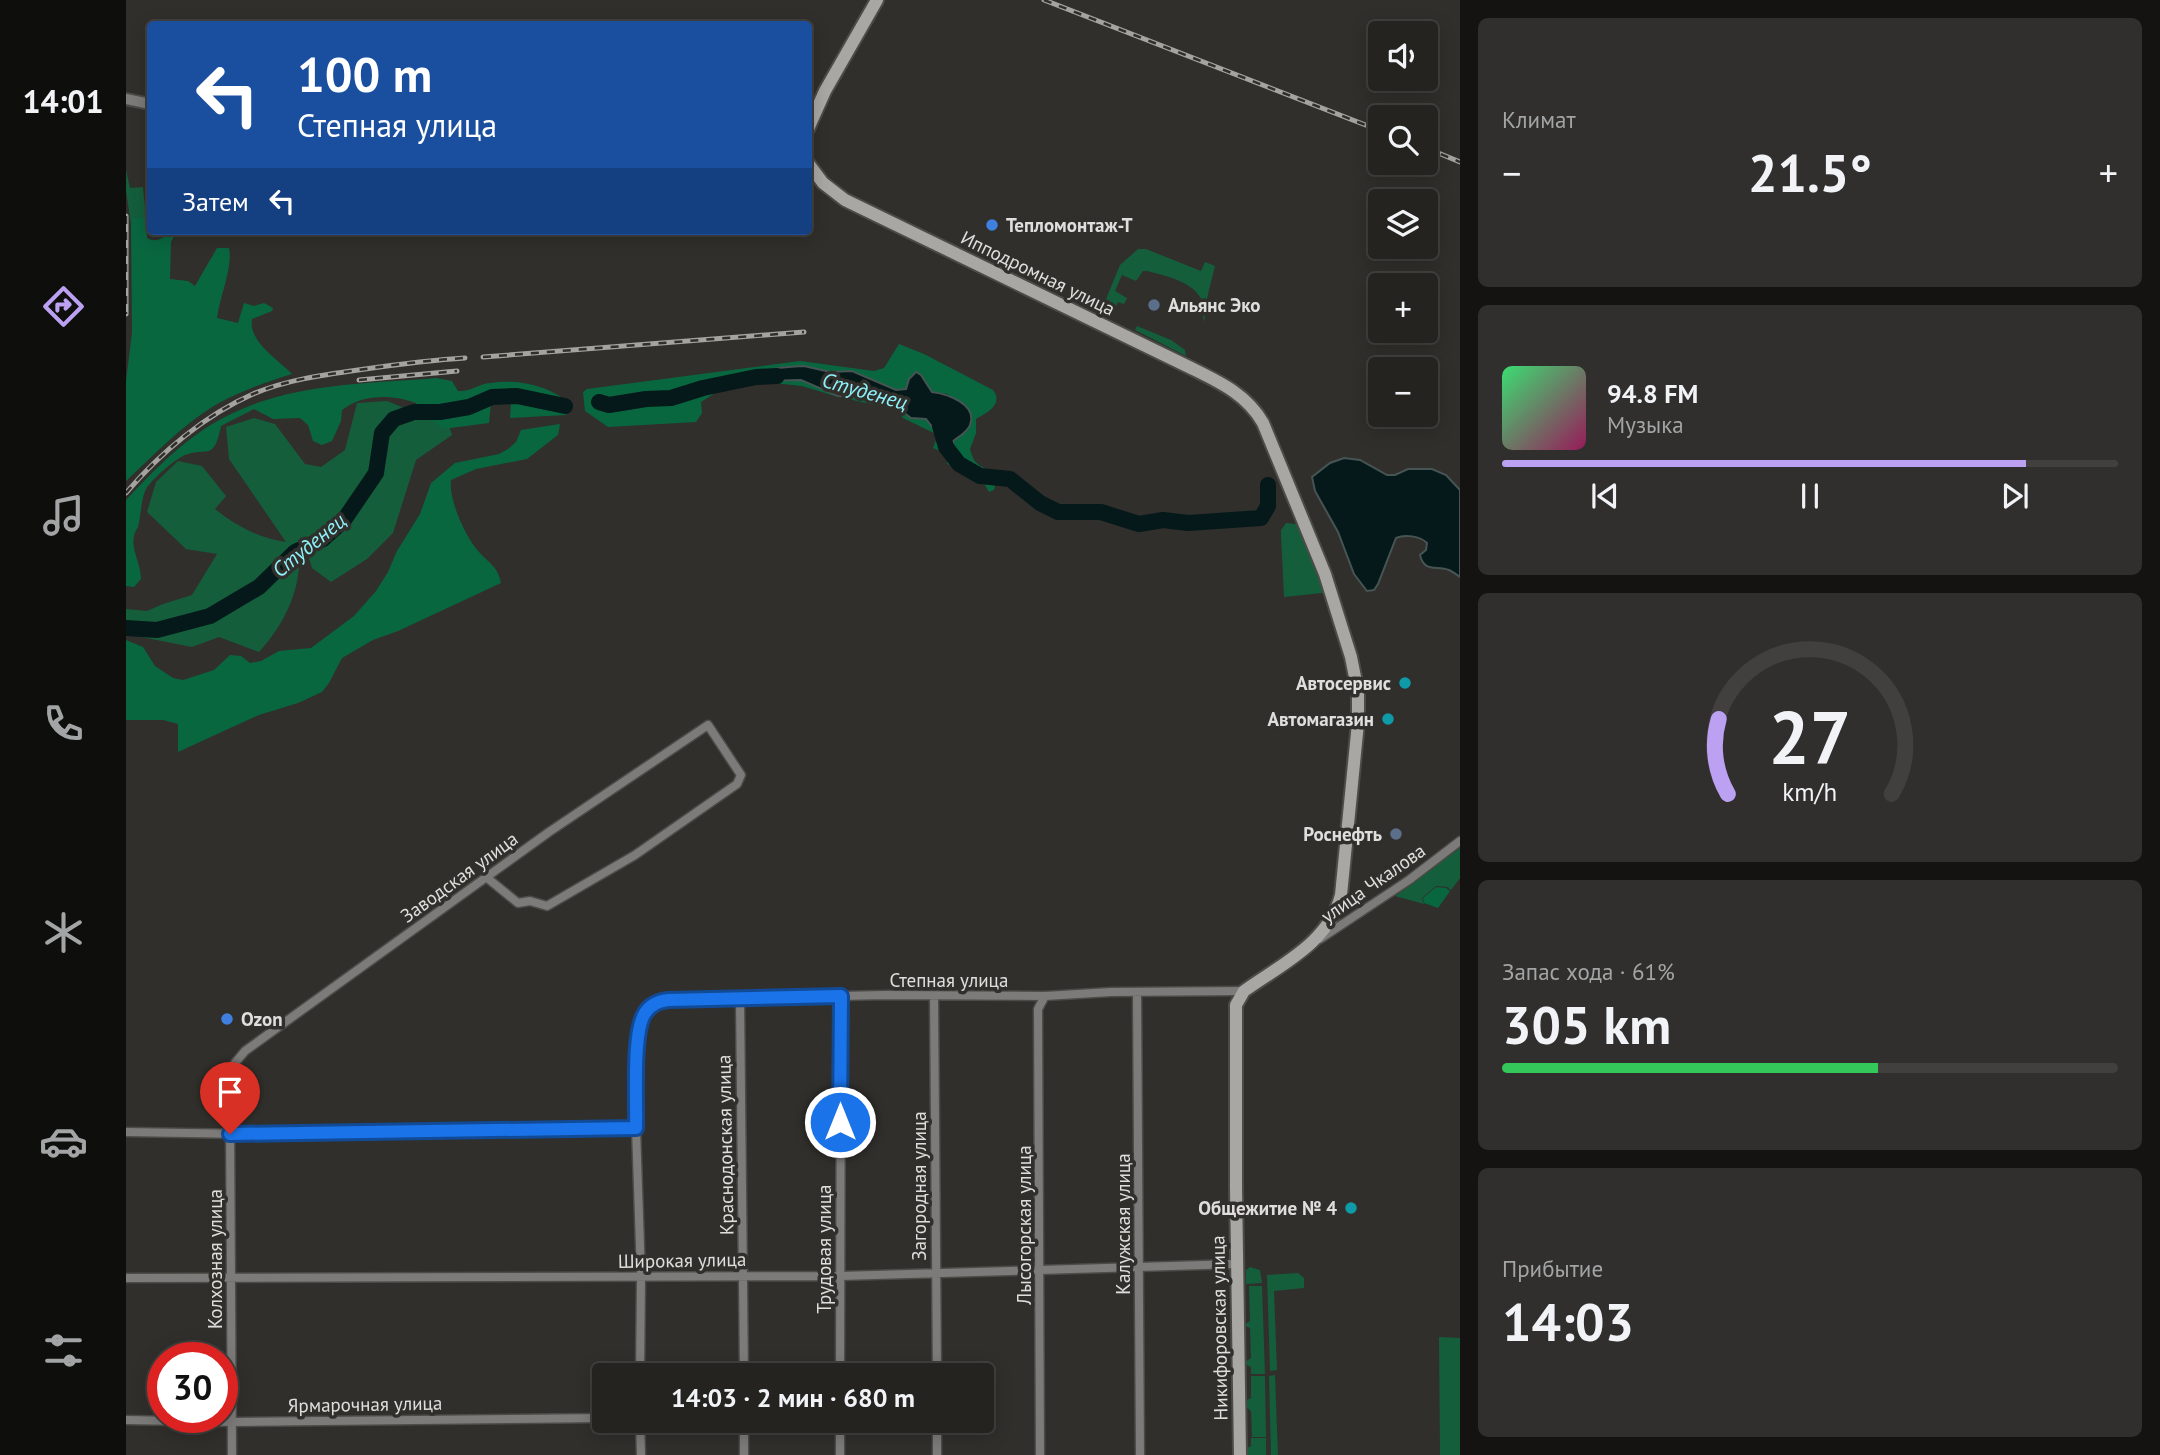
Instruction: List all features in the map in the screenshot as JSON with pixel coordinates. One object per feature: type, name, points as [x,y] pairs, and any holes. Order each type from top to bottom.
[{"type":"main road","points":[[812,120],[825,91],[877,0]]},
{"type":"main road","name":"Ипподромная улица","points":[[812,169],[835,194],[1199,372],[1240,394],[1256,411],[1325,574],[1351,657],[1358,692],[1358,723],[1341,895],[1331,922],[1303,950]]},
{"type":"main road","points":[[1244,992],[1303,950]]},
{"type":"main road","name":"Никифоровская улица","points":[[1240,1455],[1236,1005],[1244,992]]},
{"type":"street","points":[[126,99],[147,103]]},
{"type":"street","name":"Заводская улица","points":[[235,1063],[250,1046],[486,877],[708,725],[741,775],[737,785],[635,855],[547,906],[530,901],[518,903],[486,877]]},
{"type":"street","name":"улица Чкалова","points":[[1303,950],[1409,880],[1460,841]]},
{"type":"street","name":"Калужская улица","points":[[1137,992],[1140,1455]]},
{"type":"street","name":"Степная улица","points":[[636,1128],[638,1033],[643,1016],[654,1004],[668,1000],[1244,992]]},
{"type":"street","name":"Трудовая улица","points":[[840,1363],[841,996]]},
{"type":"street","name":"Загородная улица","points":[[934,996],[937,1363]]},
{"type":"street","name":"Лысогорская улица","points":[[1040,1455],[1038,1009],[1045,996]]},
{"type":"street","name":"Краснодонская улица","points":[[740,999],[744,1363]]},
{"type":"street","name":"Колхозная улица","points":[[231,1342],[230,1134],[231,1080],[235,1063]]},
{"type":"street","points":[[126,1132],[230,1134],[636,1128],[641,1276],[640,1363]]},
{"type":"street","name":"Широкая улица","points":[[126,1278],[841,1276],[1237,1264]]},
{"type":"street","name":"Ярмарочная улица","points":[[238,1422],[592,1418]]},
{"type":"street","name":"Ярмарочная улица","points":[[126,1420],[147,1420]]},
{"type":"street","name":"Колхозная улица","points":[[232,1433],[232,1455]]},
{"type":"street","points":[[640,1433],[640,1455]]},
{"type":"street","points":[[744,1433],[744,1455]]},
{"type":"street","points":[[840,1433],[840,1455]]},
{"type":"street","points":[[937,1433],[937,1455]]},
{"type":"green space","points":[[126,170],[130,188],[143,187],[146,219],[135,217],[131,224],[126,191]]},
{"type":"green space","points":[[133,218],[146,219],[147,238],[151,240],[175,235],[171,242],[170,279],[188,281],[195,286],[217,248],[229,248],[228,273],[217,318],[238,323],[244,303],[254,306],[264,303],[273,308],[272,311],[252,319],[254,335],[292,374],[217,404],[170,440],[126,481],[126,381],[132,333]]},
{"type":"green space","points":[[1138,249],[1146,249],[1201,271],[1205,262],[1215,266],[1204,322],[1202,301],[1193,289],[1178,280],[1147,271],[1143,271],[1136,281],[1122,275],[1115,291],[1127,298],[1124,304],[1118,302],[1114,311],[1110,310],[1110,301],[1106,299],[1120,265]]},
{"type":"green space","points":[[1137,326],[1171,340],[1185,350],[1186,356],[1135,330]]},
{"type":"green space","points":[[899,344],[993,390],[997,400],[989,411],[976,419],[976,433],[970,449],[974,460],[995,477],[994,490],[989,492],[982,480],[947,464],[949,455],[933,448],[938,436],[946,447],[969,429],[948,394],[932,392],[927,384],[896,390],[852,371],[830,372],[804,366],[764,381],[801,380],[832,394],[887,400],[911,418],[926,419],[937,435],[903,418],[897,410],[835,396],[802,386],[745,380],[701,402],[702,413],[696,422],[608,427],[585,411],[583,392],[587,389],[800,361],[874,371],[884,368]]},
{"type":"green space","points":[[436,378],[452,381],[458,391],[499,382],[538,386],[564,399],[566,415],[510,418],[511,403],[491,403],[489,423],[443,429],[416,403],[397,398],[368,398],[342,410],[341,421],[332,441],[322,445],[313,441],[308,425],[300,418],[273,419],[254,409],[221,426],[212,449],[183,456],[163,471],[146,489],[133,540],[141,579],[134,587],[126,586],[126,500],[160,465],[211,425],[250,406],[301,391]]},
{"type":"green space","points":[[387,401],[414,412],[444,411],[452,435],[416,460],[393,533],[367,559],[331,582],[312,568],[308,555],[299,555],[294,595],[276,631],[259,652],[219,637],[192,647],[126,634],[126,609],[147,611],[192,595],[217,554],[186,549],[147,512],[156,482],[178,461],[202,466],[226,496],[215,509],[223,515],[257,534],[286,542],[229,459],[226,427],[254,418],[275,424],[305,464],[321,467],[345,450],[357,403]]},
{"type":"green space","points":[[560,424],[558,435],[527,459],[476,469],[451,480],[452,497],[464,528],[474,546],[496,569],[501,583],[373,640],[342,658],[322,692],[298,703],[259,715],[178,752],[178,724],[163,720],[126,720],[126,640],[143,647],[155,666],[173,678],[183,680],[214,670],[230,655],[241,656],[250,663],[261,661],[279,651],[311,648],[354,616],[376,591],[420,514],[431,483],[455,463],[499,454],[508,449],[516,442],[521,430]]},
{"type":"green space","points":[[1286,523],[1300,527],[1324,592],[1284,597],[1281,530]]},
{"type":"green space","points":[[1460,848],[1460,878],[1451,890],[1436,886],[1422,898],[1424,904],[1395,896]]},
{"type":"green space","points":[[1436,887],[1450,891],[1438,908],[1424,903],[1423,898]]},
{"type":"green space","points":[[1250,1267],[1260,1270],[1262,1283],[1246,1284],[1246,1270]]},
{"type":"green space","points":[[1298,1273],[1304,1278],[1304,1288],[1274,1291],[1277,1370],[1270,1371],[1267,1275]]},
{"type":"green space","points":[[1249,1286],[1262,1286],[1265,1374],[1251,1374],[1251,1367],[1245,1364],[1251,1358],[1250,1328],[1244,1325],[1250,1321]]},
{"type":"green space","points":[[1439,1337],[1460,1338],[1460,1455],[1440,1455]]},
{"type":"green space","points":[[1275,1375],[1278,1455],[1271,1455],[1269,1376]]},
{"type":"green space","points":[[1251,1376],[1265,1376],[1266,1437],[1252,1437],[1251,1411],[1245,1406],[1251,1398]]},
{"type":"green space","points":[[1251,1438],[1266,1438],[1266,1455],[1246,1455],[1245,1449],[1251,1446]]},
{"type":"water","points":[[804,366],[830,372],[852,371],[896,390],[906,389],[909,379],[916,372],[932,392],[960,401],[970,411],[969,428],[953,441],[953,446],[949,449],[926,419],[911,418],[887,400],[838,396],[801,380],[763,381],[756,377],[773,369]]},
{"type":"water","points":[[1344,458],[1360,460],[1387,475],[1395,475],[1408,469],[1432,469],[1446,475],[1460,490],[1460,577],[1449,570],[1425,564],[1420,555],[1426,550],[1427,543],[1416,537],[1404,536],[1396,538],[1378,584],[1374,590],[1367,591],[1354,574],[1338,532],[1315,491],[1312,477],[1330,463]]},
{"type":"waterway","name":"Студенец","points":[[599,402],[609,405],[671,398],[703,388],[756,377],[777,376]]},
{"type":"waterway","name":"Студенец","points":[[126,628],[157,630],[210,616],[259,587],[295,552],[323,539],[344,520],[376,473],[382,433],[394,419],[414,412],[440,412],[469,407],[492,397],[517,396],[565,406]]},
{"type":"waterway","name":"Студенец","points":[[940,426],[946,447],[959,464],[980,476],[1010,479],[1040,503],[1058,512],[1101,512],[1139,524],[1163,520],[1188,523],[1261,518],[1268,506],[1268,485]]},
{"type":"railway","points":[[1044,0],[1368,126]]},
{"type":"railway","points":[[1438,153],[1460,162]]},
{"type":"railway","points":[[126,216],[126,314]]},
{"type":"railway","points":[[483,357],[804,332]]},
{"type":"railway","points":[[126,493],[184,436],[253,394],[318,376],[465,358]]},
{"type":"railway","points":[[359,380],[457,371]]},
{"type":"place","name":"Тепломонтаж-Т","points":[[992,225]]},
{"type":"place","name":"Альянс Эко","points":[[1154,305]]},
{"type":"place","name":"Автосервис","points":[[1405,683]]},
{"type":"place","name":"Автомагазин","points":[[1388,719]]},
{"type":"place","name":"Роснефть","points":[[1396,834]]},
{"type":"place","name":"Ozon","points":[[227,1019]]},
{"type":"place","name":"Общежитие № 4","points":[[1351,1208]]},
{"type":"route","points":[[230,1134],[636,1128],[638,1033],[643,1016],[660,1001],[841,996],[840,1122]]}]
